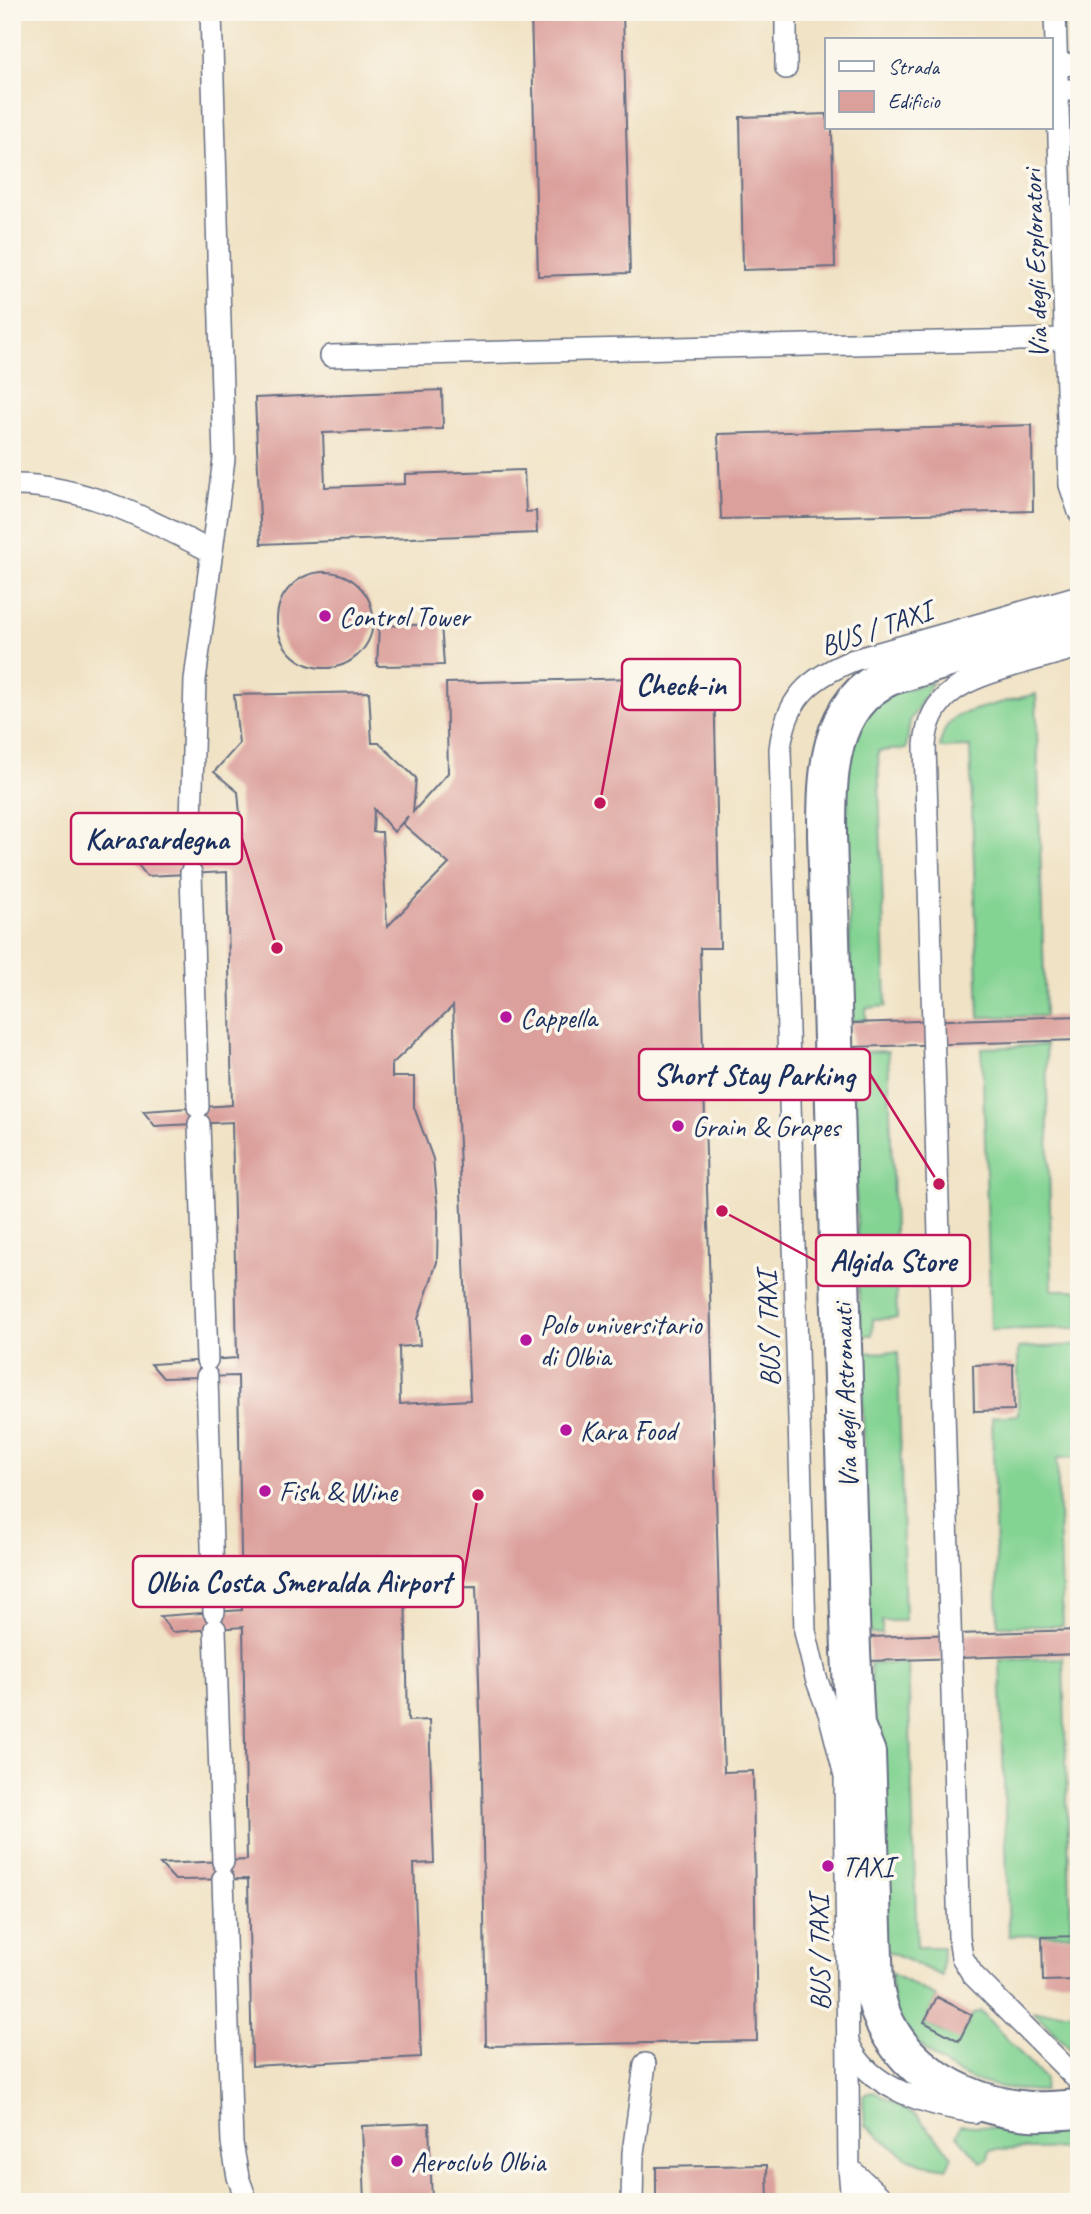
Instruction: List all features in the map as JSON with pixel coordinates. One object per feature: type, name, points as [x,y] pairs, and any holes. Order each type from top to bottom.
[{"type":"street","name":"Via degli Astronauti","points":[[1079,619],[873,683],[859,695],[842,724],[830,762],[827,793],[851,1651],[855,1726],[866,1753],[874,1987],[877,2006],[904,2053],[919,2068],[957,2091],[1004,2107],[1031,2111],[1079,2109]]},
{"type":"lane","points":[[211,12],[224,459],[195,680],[191,866],[232,2143],[238,2177],[247,2202]]},
{"type":"lane","points":[[786,12],[786,68]]},
{"type":"lane","name":"Via degli Esploratori","points":[[1055,12],[1070,485],[1079,512]]},
{"type":"lane","points":[[1057,65],[1079,64]]},
{"type":"lane","points":[[1057,90],[1079,90]]},
{"type":"lane","points":[[331,356],[1065,339]]},
{"type":"lane","points":[[12,485],[87,496],[145,517],[212,552]]},
{"type":"lane","name":"BUS / TAXI","points":[[852,2202],[849,2168],[845,1776],[829,1713],[816,1678],[806,1631],[781,817],[782,730],[788,714],[802,692],[817,677],[835,667],[1079,596]]},
{"type":"lane","points":[[1079,647],[972,678],[947,696],[936,708],[930,719],[925,745],[959,1937],[962,1957],[973,1975],[1079,2081]]},
{"type":"lane","points":[[848,2042],[853,2054],[867,2069],[920,2101],[977,2112],[1031,2111]]},
{"type":"lane","points":[[632,2202],[632,2153],[645,2064]]},
{"type":"lane","points":[[849,2168],[886,2202]]},
{"type":"green space","points":[[933,682],[910,721],[906,749],[878,751],[886,1006],[866,1008],[866,1020],[852,1021],[844,751],[876,697]]},
{"type":"green space","points":[[1036,694],[1045,1016],[979,1017],[970,747],[940,748],[940,744],[947,725],[958,716]]},
{"type":"green space","points":[[1046,1045],[1052,1290],[1079,1290],[1079,1328],[991,1330],[982,1048]]},
{"type":"green space","points":[[888,1051],[897,1318],[873,1319],[872,1335],[860,1335],[852,1052]]},
{"type":"green space","points":[[1079,1345],[1079,1457],[1057,1458],[1063,1626],[998,1626],[992,1417],[1018,1415],[1018,1348]]},
{"type":"green space","points":[[898,1352],[905,1621],[882,1621],[882,1634],[870,1634],[861,1353]]},
{"type":"green space","points":[[1063,1658],[1071,1934],[1009,1936],[1000,1660]]},
{"type":"green space","points":[[908,1663],[917,1947],[943,1947],[942,1976],[882,1949],[870,1664]]},
{"type":"green space","points":[[890,1973],[937,1997],[924,2023],[959,2040],[972,2015],[980,2011],[1045,2079],[1044,2091],[989,2085],[941,2063],[898,2019]]},
{"type":"green space","points":[[1034,2012],[1079,2012],[1079,2058]]},
{"type":"green space","points":[[874,2092],[917,2116],[952,2156],[947,2168],[908,2158],[865,2125],[863,2097]]},
{"type":"green space","points":[[961,2125],[1006,2128],[1045,2125],[1079,2135],[1079,2148],[989,2150],[988,2159],[981,2162],[957,2135]]},
{"type":"building","points":[[531,12],[623,12],[630,273],[538,276]]},
{"type":"building","points":[[825,114],[825,130],[832,130],[835,267],[743,270],[740,117]]},
{"type":"building","points":[[442,390],[443,429],[323,433],[325,487],[405,484],[405,474],[524,470],[526,512],[536,511],[537,533],[261,544],[255,398]]},
{"type":"building","points":[[1032,425],[1033,511],[721,519],[718,434]]},
{"type":"building","name":"Control Tower","points":[[325,572],[343,576],[359,586],[369,602],[373,620],[369,638],[359,654],[343,664],[325,668],[307,664],[291,654],[281,638],[277,620],[281,602],[291,586],[307,576]]},
{"type":"building","points":[[441,624],[444,665],[377,666],[379,626]]},
{"type":"building","points":[[714,676],[720,948],[700,948],[724,1772],[753,1771],[757,2041],[486,2046],[476,1586],[405,1587],[408,1721],[429,1720],[434,1863],[414,1864],[421,2057],[252,2066],[248,1879],[175,1880],[160,1864],[247,1860],[243,1627],[172,1632],[160,1616],[242,1610],[238,1376],[163,1378],[151,1364],[237,1358],[232,1122],[155,1126],[143,1111],[232,1105],[227,872],[147,876],[135,861],[227,858],[227,836],[242,836],[238,792],[214,772],[239,744],[234,695],[369,692],[372,743],[379,743],[416,778],[413,812],[448,773],[446,683]],"holes":[[[374,809],[394,832],[408,816],[403,824],[449,864],[387,927],[382,832],[373,832]],[[453,1006],[470,1400],[400,1404],[399,1347],[420,1345],[418,1319],[437,1262],[438,1211],[433,1159],[414,1107],[414,1077],[392,1077],[392,1064]]]},
{"type":"building","points":[[1079,1016],[1079,1040],[852,1047],[852,1023]]},
{"type":"building","points":[[1013,1364],[1014,1410],[974,1411],[973,1365]]},
{"type":"building","points":[[1079,1630],[1079,1654],[870,1661],[869,1637]]},
{"type":"building","points":[[1079,1936],[1079,1980],[1043,1981],[1042,1937]]},
{"type":"building","points":[[937,1997],[972,2015],[959,2041],[924,2022]]},
{"type":"building","name":"Aeroclub Olbia","points":[[429,2123],[432,2202],[365,2202],[362,2126]]},
{"type":"building","points":[[767,2165],[768,2202],[656,2202],[656,2167]]},
{"type":"place","name":"Control Tower","points":[[325,616]]},
{"type":"place","name":"Check-in","points":[[600,803]]},
{"type":"place","name":"Karasardegna","points":[[277,948]]},
{"type":"place","name":"Cappella","points":[[506,1017]]},
{"type":"place","name":"Grain & Grapes","points":[[678,1126]]},
{"type":"place","name":"Short Stay Parking","points":[[939,1184]]},
{"type":"place","name":"Algida Store","points":[[722,1211]]},
{"type":"place","name":"Polo universitario di Olbia","points":[[526,1340]]},
{"type":"place","name":"Kara Food","points":[[566,1430]]},
{"type":"place","name":"Fish & Wine","points":[[265,1491]]},
{"type":"place","name":"Olbia Costa Smeralda Airport","points":[[478,1495]]},
{"type":"place","name":"TAXI","points":[[828,1866]]},
{"type":"place","name":"Aeroclub Olbia","points":[[397,2161]]}]
